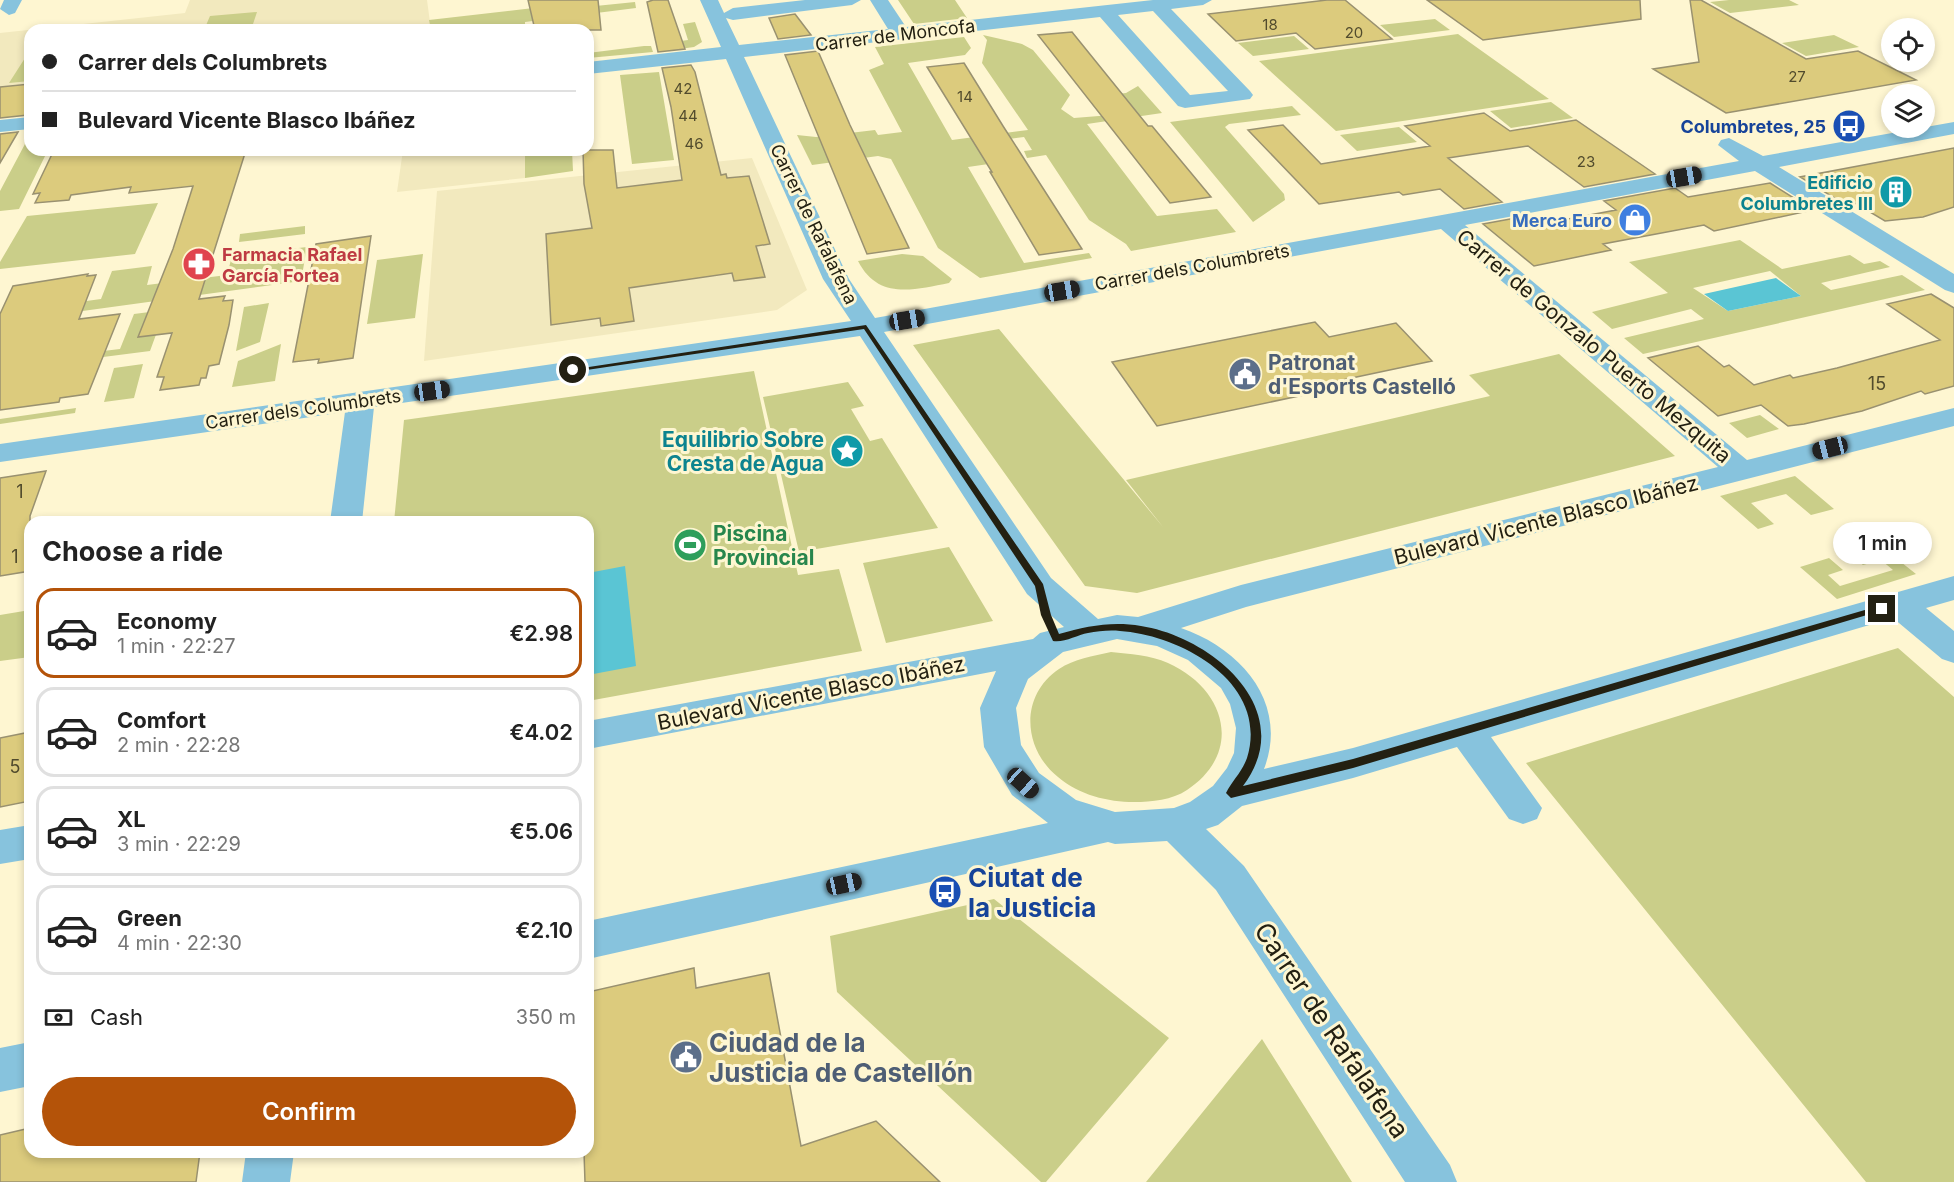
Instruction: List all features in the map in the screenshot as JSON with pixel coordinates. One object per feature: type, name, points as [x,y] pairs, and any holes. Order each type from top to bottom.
[{"type":"street","name":"Carrer de Rafalafena","points":[[709,0],[836,279],[1039,586],[1046,615],[1060,640]]},
{"type":"street","points":[[734,14],[852,0]]},
{"type":"street","points":[[879,0],[902,34]]},
{"type":"street","name":"Carrer de Moncofa","points":[[594,67],[735,54],[1203,0]]},
{"type":"street","points":[[1105,11],[1185,102],[1243,95],[1157,5]]},
{"type":"street","points":[[0,126],[24,124]]},
{"type":"street","name":"Carrer dels Columbrets","points":[[0,453],[866,327],[1954,128]]},
{"type":"street","points":[[1729,145],[1954,285]]},
{"type":"street","points":[[1677,155],[1706,174]]},
{"type":"street","points":[[1526,180],[1554,201]]},
{"type":"street","name":"Carrer de Gonzalo Puerto Mezquita","points":[[1446,221],[1742,471]]},
{"type":"street","points":[[1895,271],[1923,265]]},
{"type":"street","points":[[1588,341],[1618,334]]},
{"type":"street","points":[[347,516],[361,401]]},
{"type":"street","name":"Bulevard Vicente Blasco Ibáñez","points":[[594,734],[1117,627],[1141,629],[1241,597],[1954,417]]},
{"type":"street","points":[[1060,640],[1016,668],[1003,688],[997,708],[997,730],[1002,749],[1011,767],[1040,798],[1078,818],[1106,826],[1131,829],[1175,824],[1221,801],[1954,588]]},
{"type":"street","points":[[1899,604],[1954,650]]},
{"type":"street","points":[[1141,629],[1166,635],[1212,658],[1244,695],[1254,719],[1253,757],[1244,776],[1221,801]]},
{"type":"street","points":[[1466,731],[1523,808]]},
{"type":"street","name":"Carrer de Rafalafena","points":[[1221,801],[1230,878]]},
{"type":"street","name":"Carrer de Rafalafena","points":[[1175,824],[1230,878],[1433,1182]]},
{"type":"street","points":[[594,939],[1106,826]]},
{"type":"street","points":[[0,847],[24,843]]},
{"type":"street","points":[[0,1070],[24,1065]]},
{"type":"street","points":[[266,1182],[269,1158]]},
{"type":"shaded area","points":[[190,0],[427,0],[430,24],[83,24],[185,13]]},
{"type":"shaded area","points":[[24,30],[24,115],[0,117],[0,33]]},
{"type":"shaded area","points":[[402,156],[525,156],[525,178],[397,192]]},
{"type":"shaded area","points":[[752,158],[807,290],[777,310],[424,361],[437,191]]},
{"type":"green space","points":[[898,0],[955,0],[967,18],[914,24]]},
{"type":"green space","points":[[1789,0],[1799,5],[1730,13],[1710,2]]},
{"type":"green space","points":[[635,2],[636,8],[525,22],[525,24],[430,24],[429,20],[542,7],[556,10]]},
{"type":"green space","points":[[257,12],[253,24],[207,24],[210,16]]},
{"type":"green space","points":[[1435,19],[1450,30],[1394,37],[1380,25]]},
{"type":"green space","points":[[695,22],[702,42],[694,47],[665,51],[667,43],[688,40],[683,24]]},
{"type":"green space","points":[[1458,34],[1549,99],[1336,131],[1259,61]]},
{"type":"green space","points":[[983,35],[1022,44],[1033,50],[1070,95],[1061,109],[1074,118],[1124,114],[1109,95],[1126,93],[1138,86],[1162,113],[1087,124],[1157,216],[1217,209],[1236,232],[1131,251],[1126,244],[1089,220],[1046,155],[1027,158],[1024,151],[1032,150],[1024,137],[980,143],[1016,160],[968,167],[1024,263],[1089,253],[1092,258],[980,278],[938,248],[891,159],[878,156],[812,165],[797,135],[816,137],[875,130],[878,135],[902,132],[869,70],[884,64],[875,47],[964,37],[971,48],[965,55],[908,63],[952,140],[1028,130],[982,63],[987,40]]},
{"type":"green space","points":[[1834,35],[1859,47],[1806,56],[1782,43]]},
{"type":"green space","points":[[1294,36],[1309,49],[1253,56],[1238,43]]},
{"type":"green space","points":[[644,46],[651,46],[653,52],[594,57],[594,52]]},
{"type":"green space","points":[[24,60],[24,82],[9,83]]},
{"type":"green space","points":[[659,72],[674,160],[632,164],[620,75]]},
{"type":"green space","points":[[1551,102],[1573,118],[1511,128],[1490,111]]},
{"type":"green space","points":[[1292,106],[1301,115],[1229,124],[1225,127],[1284,194],[1285,200],[1253,222],[1170,122]]},
{"type":"green space","points":[[1399,127],[1417,142],[1357,151],[1340,135]]},
{"type":"green space","points":[[24,146],[24,156],[45,156],[19,209],[0,211],[0,191]]},
{"type":"green space","points":[[525,156],[572,156],[573,171],[525,178]]},
{"type":"green space","points":[[158,203],[135,254],[0,269],[0,262],[27,216]]},
{"type":"green space","points":[[305,226],[305,234],[239,242],[240,234]]},
{"type":"green space","points":[[1740,240],[1782,269],[1850,255],[1864,264],[1880,261],[1890,267],[1821,283],[1831,290],[1902,275],[1925,290],[1643,354],[1624,338],[1704,319],[1691,309],[1612,329],[1592,312],[1668,293],[1629,262]],"holes":[[[1770,271],[1801,296],[1728,311],[1693,288]]]},
{"type":"green space","points":[[307,247],[301,281],[46,316],[50,306],[101,299],[112,271],[152,266],[147,285],[227,275],[232,256]]},
{"type":"green space","points":[[423,254],[415,318],[367,324],[377,260]]},
{"type":"green space","points":[[902,254],[923,256],[952,279],[949,283],[936,286],[910,289],[886,287],[866,273],[858,261]]},
{"type":"green space","points":[[269,303],[260,342],[236,351],[244,307]]},
{"type":"green space","points":[[165,310],[150,351],[25,367],[28,360],[120,349],[134,314]]},
{"type":"green space","points":[[999,329],[1163,527],[1126,480],[1490,396],[1469,375],[1559,354],[1675,456],[1137,593],[1085,586],[913,345]]},
{"type":"green space","points":[[281,344],[275,381],[232,387],[238,361]]},
{"type":"green space","points":[[143,364],[134,398],[104,402],[114,368]]},
{"type":"green space","name":"Piscina Provincial","points":[[754,371],[798,575],[839,569],[862,651],[594,700],[594,516],[395,516],[404,420]]},
{"type":"green space","points":[[848,382],[864,406],[851,409],[870,441],[882,438],[938,528],[799,552],[763,397]]},
{"type":"green space","points":[[76,408],[75,413],[0,424],[0,419]]},
{"type":"green space","points":[[1760,415],[1779,429],[1747,438],[1729,423]]},
{"type":"green space","points":[[1795,476],[1834,509],[1811,515],[1786,494],[1751,503],[1774,524],[1758,529],[1720,496]]},
{"type":"green space","points":[[1877,543],[1916,574],[1837,599],[1800,567],[1829,558],[1843,570],[1828,575],[1840,586],[1893,570],[1881,560],[1863,565],[1846,552]]},
{"type":"green space","points":[[949,547],[993,621],[886,643],[863,563]]},
{"type":"green space","points":[[24,611],[24,658],[0,661],[0,615]]},
{"type":"green space","points":[[1898,648],[1954,697],[1954,1182],[1866,1182],[1526,763]]},
{"type":"green space","points":[[1111,652],[1133,654],[1168,663],[1188,674],[1203,688],[1215,705],[1221,722],[1221,740],[1216,758],[1205,775],[1187,790],[1175,796],[1162,800],[1124,802],[1084,793],[1058,777],[1046,765],[1038,752],[1032,738],[1030,723],[1037,693],[1046,680],[1071,663]]},
{"type":"green space","points":[[994,899],[1169,1038],[1046,1182],[1041,1182],[837,992],[830,936]]},
{"type":"green space","points":[[1262,1039],[1352,1182],[1146,1182]]},
{"type":"water","points":[[1776,278],[1801,296],[1728,311],[1704,294]]},
{"type":"water","points":[[625,566],[636,666],[594,674],[594,572]]},
{"type":"building","points":[[528,0],[598,0],[601,30],[594,30],[594,24],[534,24]]},
{"type":"building","points":[[668,0],[685,49],[658,52],[647,2]]},
{"type":"building","points":[[1327,0],[1345,0],[1392,39],[1315,49],[1296,33],[1236,41],[1208,14]]},
{"type":"building","points":[[1427,0],[1640,0],[1641,19],[1483,40]]},
{"type":"building","points":[[1690,0],[1701,0],[1806,59],[1858,51],[1881,62],[1881,72],[1900,72],[1916,80],[1881,84],[1881,86],[1726,113],[1653,69],[1699,62]]},
{"type":"building","points":[[795,14],[811,35],[778,39],[769,18]]},
{"type":"building","points":[[1072,32],[1148,126],[1152,126],[1211,197],[1170,203],[1038,35]]},
{"type":"building","points":[[818,51],[850,125],[909,248],[867,254],[785,55]]},
{"type":"building","points":[[964,63],[1082,249],[1039,255],[990,172],[992,172],[927,67]]},
{"type":"building","points":[[691,65],[695,72],[721,175],[726,174],[727,178],[749,176],[770,244],[756,246],[765,277],[734,281],[732,273],[629,288],[634,321],[601,326],[600,318],[551,325],[546,234],[592,228],[584,184],[583,156],[594,156],[594,150],[613,150],[617,188],[682,180],[671,107],[662,68]]},
{"type":"building","points":[[24,85],[24,115],[0,118],[0,87]]},
{"type":"building","points":[[1484,113],[1510,131],[1576,120],[1655,174],[1584,187],[1528,146],[1448,158],[1502,202],[1464,209],[1440,189],[1403,195],[1399,192],[1319,204],[1248,130],[1283,125],[1321,164],[1430,146],[1405,126]]},
{"type":"building","points":[[18,132],[0,163],[0,134]]},
{"type":"building","name":"Edificio Columbretes III","points":[[1954,148],[1954,207],[1923,217],[1885,221],[1850,200],[1841,202],[1800,177]]},
{"type":"building","points":[[51,156],[244,156],[199,299],[225,296],[223,301],[233,300],[229,325],[219,364],[209,366],[206,378],[201,378],[199,385],[160,390],[164,377],[157,377],[172,333],[138,337],[173,249],[193,186],[129,193],[131,187],[71,195],[69,200],[35,203],[40,193],[33,194]]},
{"type":"building","points":[[1770,183],[1813,210],[1714,231],[1704,225],[1603,244],[1611,250],[1534,266],[1483,224],[1521,217],[1531,226],[1616,210],[1604,201],[1675,188],[1688,197]]},
{"type":"building","points":[[371,236],[353,358],[318,363],[319,359],[293,362],[316,244]]},
{"type":"building","points":[[88,274],[87,276],[96,275],[79,319],[120,314],[88,394],[60,398],[59,402],[0,410],[0,314],[13,286]]},
{"type":"building","points":[[1931,294],[1954,308],[1954,386],[1925,394],[1921,391],[1862,411],[1788,426],[1761,405],[1718,416],[1648,358],[1698,346],[1724,367],[1729,365],[1754,385],[1790,375],[1793,378],[1940,340],[1887,304]]},
{"type":"building","name":"Patronat d'Esports Castelló","points":[[1315,322],[1329,337],[1396,323],[1432,361],[1314,386],[1318,392],[1157,426],[1112,362]]},
{"type":"building","points":[[46,471],[30,516],[24,516],[24,572],[0,576],[0,478]]},
{"type":"building","points":[[24,733],[24,802],[0,807],[0,738]]},
{"type":"building","name":"Ciudad de la Justicia de Castellón","points":[[694,968],[696,988],[769,973],[801,1146],[876,1121],[940,1182],[585,1182],[584,1158],[594,1158],[594,991]]},
{"type":"building","points":[[24,1129],[24,1158],[199,1158],[196,1182],[0,1182],[0,1135]]},
{"type":"place","name":"Columbretes, 25","points":[[1849,126]]},
{"type":"place","name":"Edificio Columbretes III","points":[[1896,192]]},
{"type":"place","name":"Merca Euro","points":[[1635,220]]},
{"type":"place","name":"Farmacia Rafael García Fortea","points":[[199,264]]},
{"type":"place","name":"Patronat d'Esports Castelló","points":[[1245,374]]},
{"type":"place","name":"Equilibrio Sobre Cresta de Agua","points":[[847,451]]},
{"type":"place","name":"Piscina Provincial","points":[[690,545]]},
{"type":"place","name":"Ciutat de la Justicia","points":[[945,892]]},
{"type":"place","name":"Ciudad de la Justicia de Castellón","points":[[686,1057]]},
{"type":"route","points":[[573,370],[866,327],[1039,586],[1046,615],[1057,639],[1088,629],[1117,627],[1141,629],[1166,635],[1191,645],[1212,658],[1233,678],[1244,695],[1254,719],[1255,736],[1253,757],[1244,776],[1231,793],[1353,764],[1882,609]]}]
